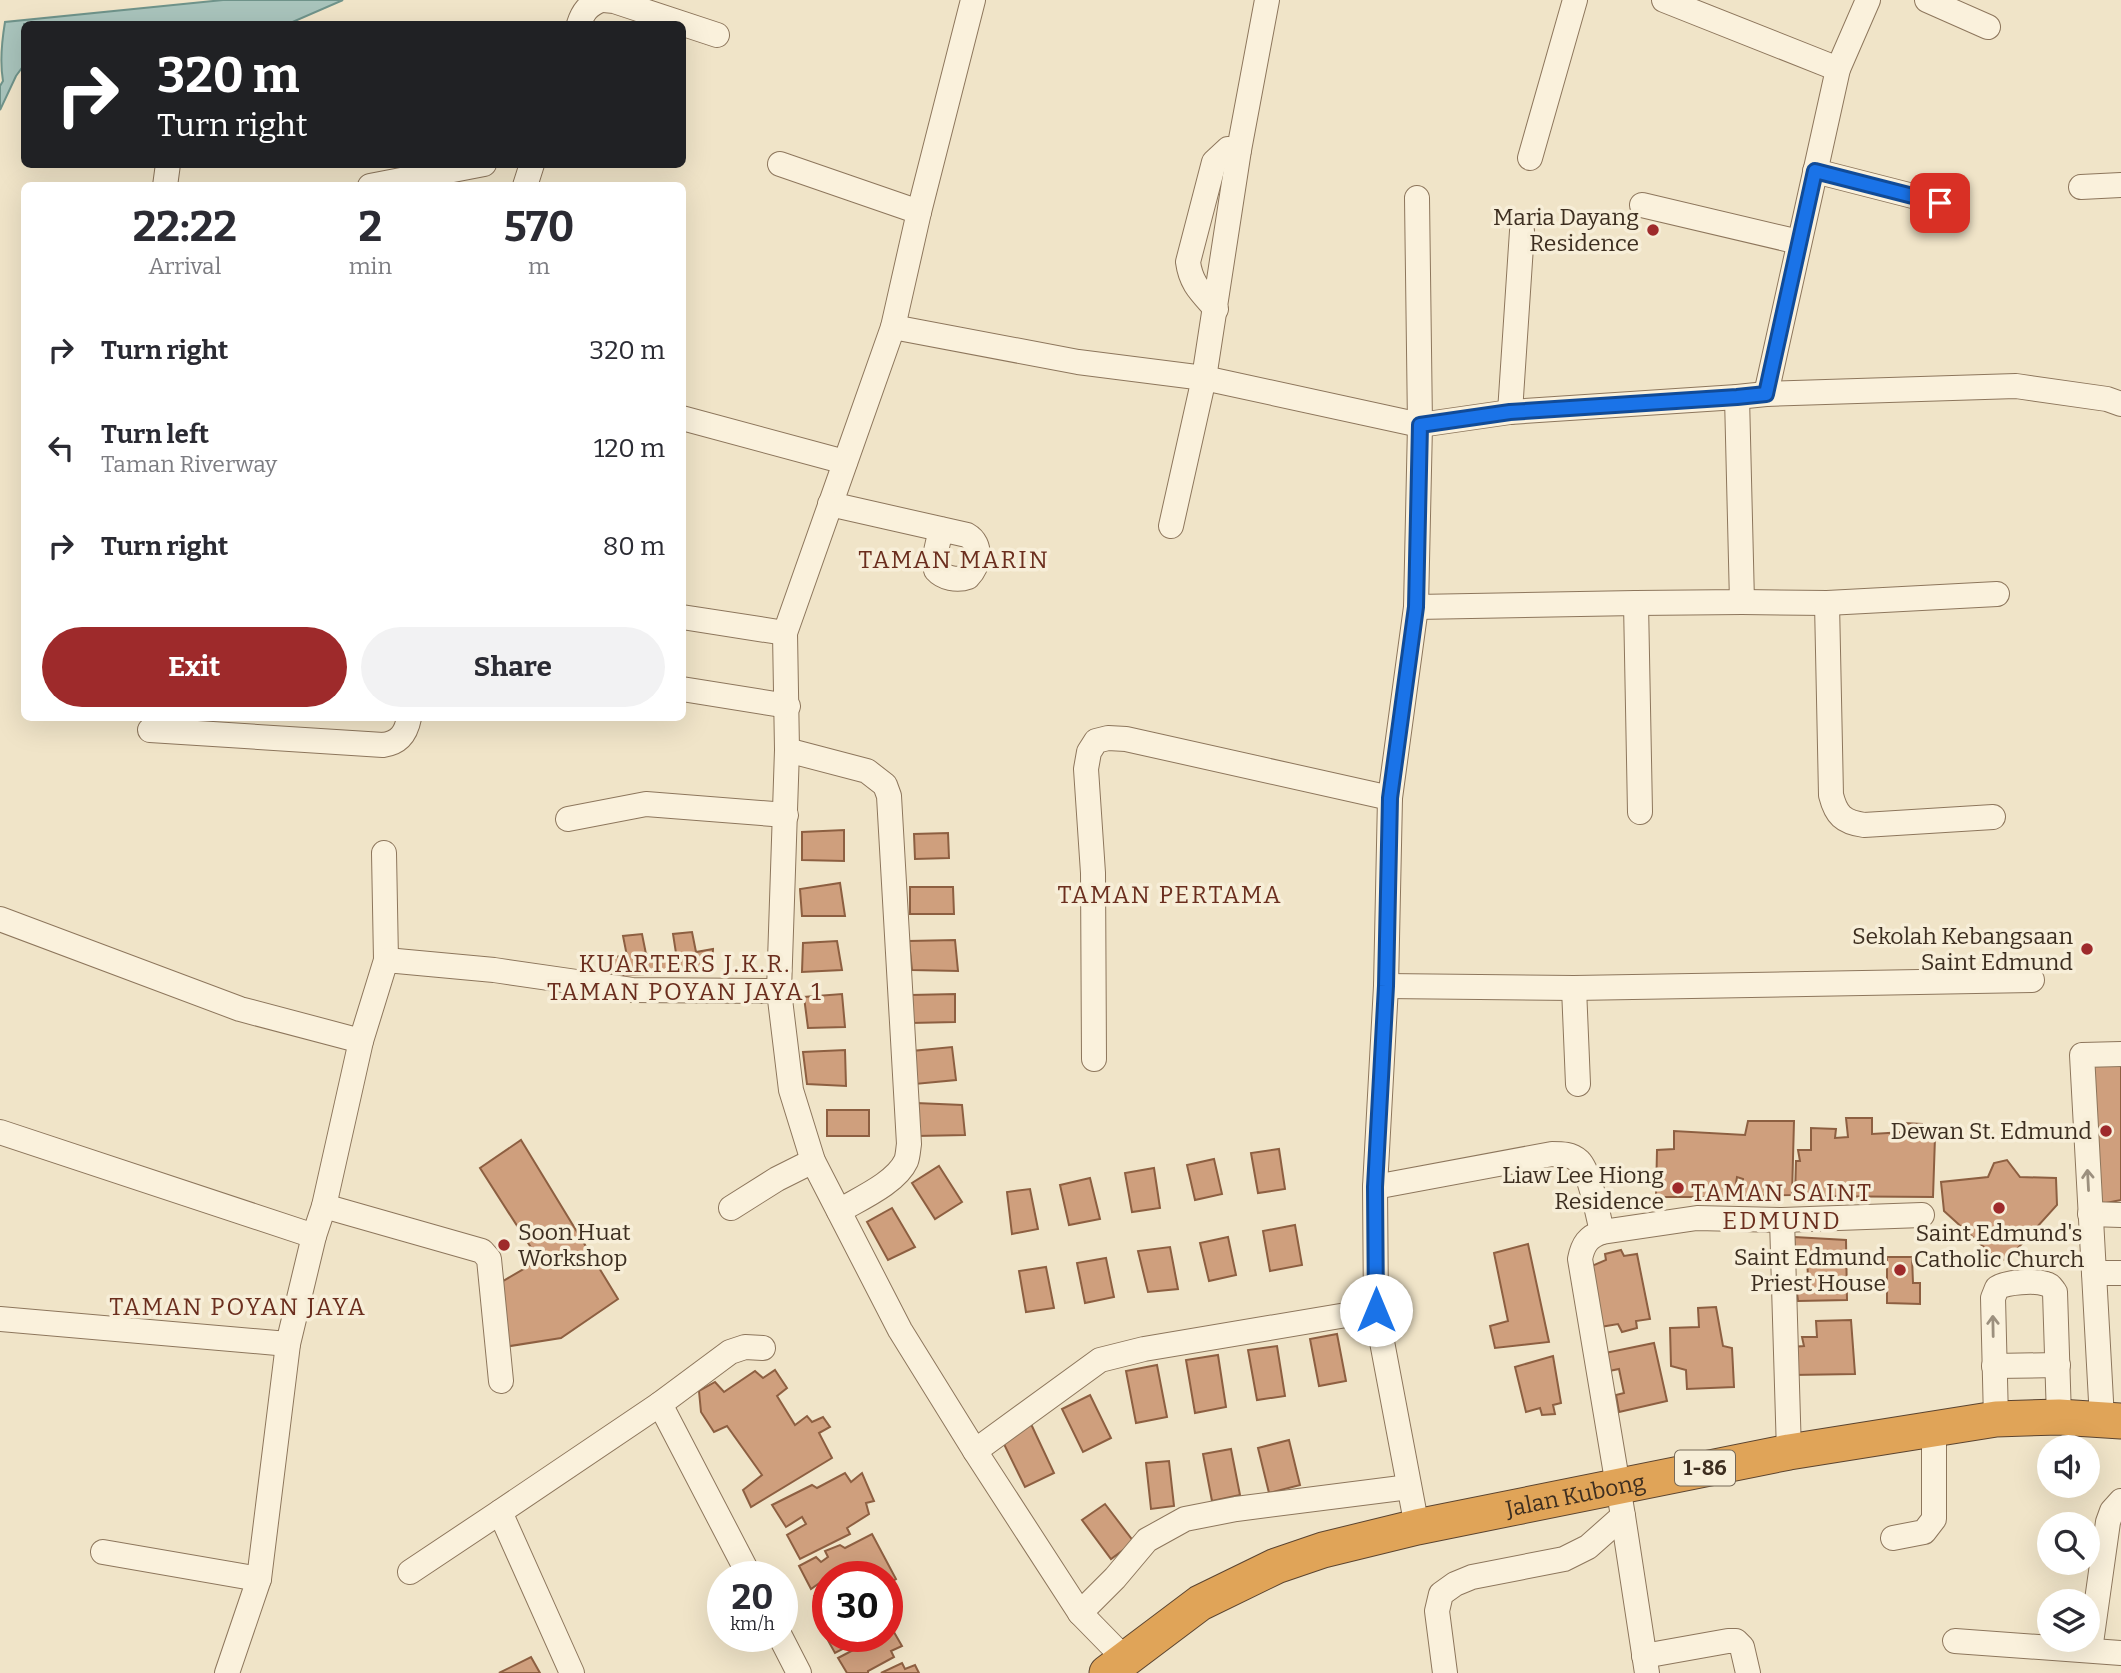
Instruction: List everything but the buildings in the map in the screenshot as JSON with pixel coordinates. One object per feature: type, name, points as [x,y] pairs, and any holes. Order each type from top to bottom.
[{"type":"highway","name":"Jalan Kubong","points":[[1116,1666],[1200,1603],[1276,1566],[1323,1550],[1417,1527],[1621,1501],[1789,1451],[1996,1419],[2059,1417],[2111,1420]]},
{"type":"street","points":[[580,21],[583,13],[592,4],[602,0],[614,1],[675,21]]},
{"type":"street","points":[[972,0],[902,206],[893,327],[785,633],[788,706],[779,991],[792,1090],[813,1161],[900,1330],[975,1451],[1116,1666]]},
{"type":"street","points":[[1171,526],[1204,379],[1239,150],[1267,0]]},
{"type":"street","points":[[1530,158],[1575,0]]},
{"type":"street","points":[[1664,0],[1838,69]]},
{"type":"street","points":[[1766,394],[1838,69],[1868,0]]},
{"type":"street","points":[[1927,0],[1988,27]]},
{"type":"street","points":[[686,25],[717,35]]},
{"type":"street","points":[[1216,309],[1195,285],[1188,262],[1214,162],[1228,149],[1239,150]]},
{"type":"street","points":[[780,164],[902,206]]},
{"type":"street","points":[[391,182],[463,168]]},
{"type":"street","points":[[1815,171],[1940,203]]},
{"type":"street","points":[[2081,187],[2121,185]]},
{"type":"street","points":[[1417,1527],[1376,1310],[1375,1187],[1386,986],[1390,798],[1416,607],[1420,425],[1418,198]]},
{"type":"street","points":[[1642,205],[1799,242]]},
{"type":"street","points":[[1510,412],[1522,231]]},
{"type":"street","points":[[893,327],[1078,362],[1204,379],[1420,425],[1510,412],[1766,394],[2016,386],[2107,399],[2121,404]]},
{"type":"street","points":[[1737,397],[1742,601]]},
{"type":"street","points":[[686,419],[845,462]]},
{"type":"street","points":[[831,503],[941,529]]},
{"type":"street","points":[[1416,607],[1742,601],[1827,603],[1997,594]]},
{"type":"street","points":[[1636,603],[1640,812]]},
{"type":"street","points":[[1827,603],[1831,795],[1834,807],[1841,817],[1864,825],[1993,817]]},
{"type":"street","points":[[686,618],[785,633]]},
{"type":"street","points":[[686,690],[788,706]]},
{"type":"street","points":[[150,730],[202,726],[383,745],[399,740],[405,733],[408,721]]},
{"type":"street","points":[[1094,1059],[1093,873],[1086,769],[1089,752],[1096,741],[1108,738],[1126,739],[1390,798]]},
{"type":"street","points":[[787,750],[867,771],[885,785],[889,796],[909,1144],[907,1159],[899,1172],[839,1211]]},
{"type":"street","points":[[568,819],[646,804],[786,815]]},
{"type":"street","points":[[227,1673],[259,1579],[288,1344],[314,1236],[324,1206],[361,1041],[386,960],[384,853]]},
{"type":"street","points":[[0,919],[240,1009],[361,1041]]},
{"type":"street","points":[[386,960],[494,970],[632,990],[779,991]]},
{"type":"street","points":[[1386,986],[1574,988],[2032,980]]},
{"type":"street","points":[[1574,988],[1578,1084]]},
{"type":"street","points":[[2111,1420],[2109,1331],[2094,1273],[2081,1055],[2121,1054]]},
{"type":"street","points":[[0,1132],[314,1236]]},
{"type":"street","points":[[1375,1187],[1552,1154],[1566,1154],[1578,1160],[1585,1170],[1602,1232]]},
{"type":"street","points":[[731,1208],[777,1179],[813,1161]]},
{"type":"street","points":[[324,1206],[486,1254],[489,1259],[501,1381]]},
{"type":"street","points":[[2090,1214],[2121,1215]]},
{"type":"street","points":[[1748,1673],[1742,1647],[1736,1641],[1646,1664],[1580,1259],[1583,1246],[1591,1236],[1602,1232],[1697,1218],[1782,1220],[1922,1215]]},
{"type":"street","points":[[1782,1220],[1789,1451]]},
{"type":"street","points":[[2094,1273],[2121,1273]]},
{"type":"street","points":[[1996,1419],[1993,1298],[1997,1287],[2007,1283],[2042,1283],[2052,1287],[2055,1292],[2059,1417]]},
{"type":"street","points":[[975,1451],[1100,1360],[1144,1349],[1376,1310]]},
{"type":"street","points":[[0,1319],[288,1344]]},
{"type":"street","points":[[410,1572],[660,1404],[730,1352],[745,1347],[763,1348]]},
{"type":"street","points":[[1994,1366],[2058,1365]]},
{"type":"street","points":[[660,1404],[742,1561]]},
{"type":"street","points":[[1893,1538],[1924,1532],[1934,1519],[1934,1429]]},
{"type":"street","points":[[1080,1613],[1115,1578],[1147,1540],[1185,1518],[1236,1508],[1409,1487]]},
{"type":"street","points":[[1445,1673],[1437,1611],[1441,1594],[1472,1577],[1564,1559],[1588,1547],[1621,1501]]},
{"type":"street","points":[[2099,1589],[2108,1522],[2112,1511],[2121,1501]]},
{"type":"street","points":[[500,1512],[572,1673]]},
{"type":"street","points":[[103,1552],[259,1579]]},
{"type":"street","points":[[1955,1642],[2037,1647]]},
{"type":"street","points":[[2100,1651],[2121,1653]]},
{"type":"street","points":[[788,1652],[799,1673]]},
{"type":"water","points":[[223,0],[343,0],[295,21],[21,21],[21,69],[0,110],[5,22]]},
{"type":"place","name":"Maria Dayang Residence","points":[[1653,230]]},
{"type":"place","name":"Sekolah Kebangsaan Saint Edmund","points":[[2087,949]]},
{"type":"place","name":"Dewan St. Edmund","points":[[2106,1131]]},
{"type":"place","name":"Liaw Lee Hiong Residence","points":[[1678,1188]]},
{"type":"place","name":"Saint Edmund's Catholic Church","points":[[1999,1208]]},
{"type":"place","name":"Soon Huat Workshop","points":[[504,1245]]},
{"type":"place","name":"Saint Edmund Priest House","points":[[1900,1270]]},
{"type":"district","name":"TAMAN MARIN","points":[[954,560]]},
{"type":"district","name":"TAMAN PERTAMA","points":[[1170,895]]},
{"type":"district","name":"KUARTERS J.K.R. TAMAN POYAN JAYA 1","points":[[685,978]]},
{"type":"district","name":"TAMAN SAINT EDMUND","points":[[1782,1207]]},
{"type":"district","name":"TAMAN POYAN JAYA","points":[[238,1307]]},
{"type":"route","points":[[1376,1310],[1375,1187],[1386,986],[1390,798],[1416,607],[1420,425],[1510,412],[1766,394],[1815,171],[1940,203]]}]
